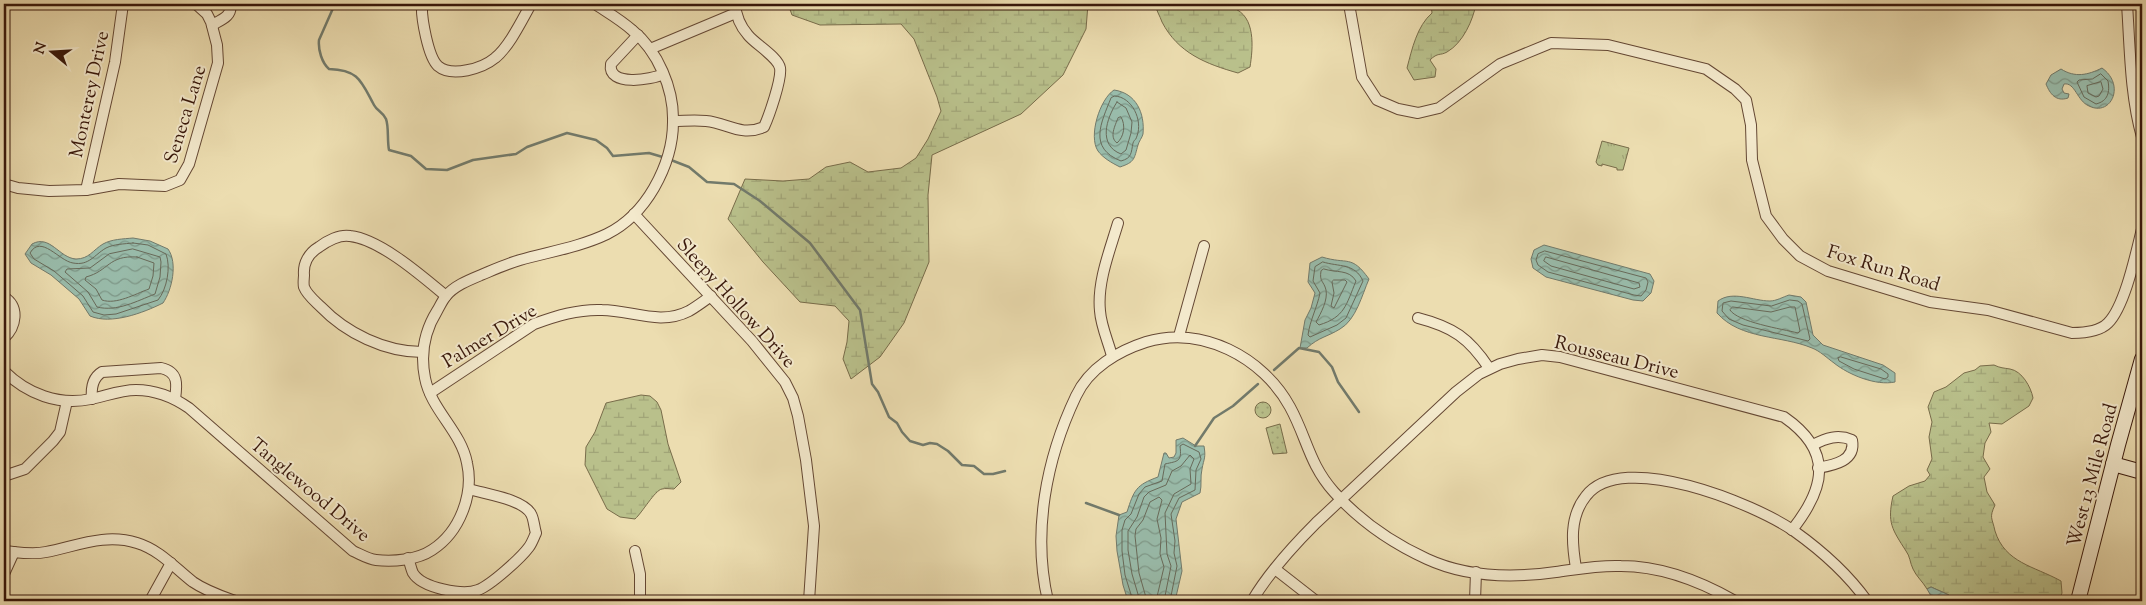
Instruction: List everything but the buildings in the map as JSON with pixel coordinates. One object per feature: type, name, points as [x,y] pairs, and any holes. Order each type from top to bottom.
[{"type":"street","name":"Monterey Drive","points":[[86,190],[114,62],[123,4]]},
{"type":"street","name":"Seneca Lane","points":[[4,184],[18,188],[49,191],[86,190],[119,184],[165,186],[174,184],[183,176],[189,164],[218,67],[219,57],[212,25],[207,14],[196,4]]},
{"type":"street","points":[[212,25],[227,17],[231,10],[230,4]]},
{"type":"street","points":[[422,4],[426,39],[434,61],[438,66],[450,71],[477,68],[496,58],[531,4]]},
{"type":"street","name":"Tanglewood Drive","points":[[4,371],[28,390],[50,398],[68,401],[92,399],[134,390],[157,393],[175,399],[190,408],[353,551],[373,560],[392,561],[432,550],[451,532],[464,510],[469,489],[468,463],[460,441],[430,393],[425,380],[422,352],[430,321],[446,296],[463,282],[491,271],[607,234],[629,220],[647,199],[666,168],[673,137],[674,109],[664,74],[650,49],[638,35],[595,4]]},
{"type":"street","name":"Fox Run Road","points":[[1349,4],[1362,77],[1377,100],[1398,109],[1418,113],[1439,108],[1500,64],[1551,43],[1608,45],[1706,68],[1735,89],[1746,100],[1751,125],[1752,160],[1758,187],[1766,216],[1783,239],[1800,256],[1828,271],[1930,302],[1988,310],[2072,333],[2087,333],[2108,324],[2119,308],[2142,229]]},
{"type":"street","points":[[2127,4],[2137,77],[2142,137]]},
{"type":"street","points":[[650,49],[735,8],[743,29],[749,37],[776,59],[780,68],[770,113],[764,128],[753,132],[737,130],[708,121],[673,121]]},
{"type":"street","points":[[638,35],[611,64],[610,69],[613,74],[619,78],[638,81],[654,79],[664,74]]},
{"type":"street","points":[[4,60],[4,80]]},
{"type":"street","name":"Sleepy Hollow Drive","points":[[634,214],[711,296],[786,382],[796,407],[806,460],[814,526],[809,601]]},
{"type":"street","points":[[1112,356],[1103,329],[1100,310],[1100,290],[1118,223]]},
{"type":"street","points":[[422,352],[402,350],[370,340],[338,324],[312,299],[304,287],[304,270],[308,257],[328,240],[349,235],[370,242],[409,266],[446,296]]},
{"type":"street","points":[[1179,336],[1204,246]]},
{"type":"street","points":[[4,296],[12,304],[15,314],[10,332],[4,338]]},
{"type":"street","name":"Palmer Drive","points":[[430,393],[534,324],[551,318],[587,310],[603,310],[664,318],[689,311],[711,296]]},
{"type":"street","points":[[1418,318],[1440,324],[1457,332],[1473,346],[1489,368]]},
{"type":"street","points":[[1048,601],[1043,580],[1040,535],[1043,505],[1048,479],[1066,416],[1079,388],[1112,356],[1159,338],[1179,336],[1208,340],[1226,348],[1257,368],[1274,384],[1292,411],[1312,460],[1322,476],[1350,509],[1390,541],[1430,560],[1476,572],[1519,575],[1576,568],[1622,566],[1650,568],[1693,579],[1735,601]]},
{"type":"street","name":"Rousseau Drive","points":[[1252,601],[1294,545],[1456,392],[1489,368],[1518,359],[1542,355],[1560,357],[1784,417],[1801,429],[1813,445],[1817,454],[1819,476],[1812,501],[1792,530]]},
{"type":"street","name":"West 13 Mile Road","points":[[2078,601],[2142,359]]},
{"type":"street","points":[[92,399],[91,390],[94,380],[102,372],[162,368],[171,372],[178,382],[175,399]]},
{"type":"street","points":[[4,476],[25,469],[53,441],[60,432],[68,401]]},
{"type":"street","points":[[1813,445],[1836,437],[1845,437],[1852,440],[1853,447],[1850,455],[1843,462],[1818,468]]},
{"type":"street","points":[[2113,464],[2142,472]]},
{"type":"street","points":[[1576,568],[1572,547],[1573,531],[1576,514],[1586,495],[1598,486],[1614,480],[1635,478],[1669,481],[1715,492],[1762,513],[1792,530],[1838,567],[1867,601]]},
{"type":"street","points":[[408,558],[414,574],[424,583],[442,590],[464,592],[477,590],[488,584],[529,547],[536,533],[530,513],[523,506],[506,499],[469,489]]},
{"type":"street","points":[[4,574],[9,551],[41,553],[95,540],[112,539],[136,543],[153,550],[208,591],[235,601]]},
{"type":"street","points":[[634,552],[640,574],[640,601]]},
{"type":"street","points":[[150,601],[172,563]]},
{"type":"street","points":[[1275,569],[1316,601]]},
{"type":"street","points":[[1475,601],[1476,572]]},
{"type":"green space","points":[[788,4],[1088,4],[1086,29],[1063,75],[1021,114],[932,155],[928,195],[929,262],[904,323],[880,357],[851,379],[843,359],[849,321],[835,306],[800,302],[763,262],[728,219],[745,179],[783,181],[809,179],[826,167],[850,162],[868,172],[901,168],[916,158],[928,139],[941,111],[914,39],[901,24],[820,25],[792,15]]},
{"type":"green space","points":[[1155,4],[1211,4],[1216,7],[1233,8],[1240,12],[1246,18],[1251,33],[1252,51],[1250,67],[1238,73],[1215,66],[1194,56],[1176,42],[1169,33],[1162,22]]},
{"type":"green space","points":[[1431,4],[1476,4],[1470,24],[1458,43],[1447,52],[1430,60],[1436,69],[1435,77],[1414,80],[1407,68],[1422,24],[1432,13]]},
{"type":"green space","points":[[1602,141],[1629,148],[1623,170],[1617,170],[1617,168],[1602,164],[1602,166],[1598,165],[1596,162]]},
{"type":"green space","points":[[1994,365],[2014,370],[2022,376],[2033,398],[2029,406],[2002,424],[1989,423],[1991,432],[1985,443],[1983,457],[1990,469],[1984,477],[1987,492],[1995,505],[1992,520],[1995,531],[2000,542],[2013,557],[2061,581],[2062,593],[2059,601],[1990,601],[1983,598],[1974,601],[1955,601],[1949,595],[1931,587],[1927,589],[1914,572],[1908,555],[1892,525],[1891,505],[1893,496],[1909,486],[1925,481],[1930,475],[1927,470],[1932,459],[1929,437],[1932,422],[1928,407],[1934,392],[1946,387],[1964,373],[1975,370],[1980,366]]},
{"type":"green space","points":[[641,395],[650,396],[657,402],[661,410],[668,444],[681,482],[674,489],[659,490],[635,519],[620,517],[607,509],[585,465],[586,447],[595,432],[606,403]]},
{"type":"green space","points":[[1260,402],[1266,402],[1271,407],[1269,416],[1260,418],[1255,413],[1255,407]]},
{"type":"green space","points":[[1280,424],[1287,453],[1273,454],[1266,428]]},
{"type":"water","points":[[2102,68],[2109,75],[2114,90],[2113,97],[2104,107],[2097,108],[2085,104],[2068,84],[2064,84],[2062,89],[2064,93],[2069,94],[2068,98],[2057,98],[2049,91],[2046,84],[2051,75],[2061,69],[2071,74],[2082,74]]},
{"type":"water","points":[[1114,90],[1128,95],[1133,100],[1141,112],[1143,126],[1143,134],[1136,154],[1129,163],[1120,167],[1100,154],[1095,144],[1094,136],[1100,109],[1104,101]]},
{"type":"water","points":[[133,238],[150,241],[168,249],[173,262],[173,276],[163,303],[127,317],[107,319],[90,316],[79,299],[51,275],[31,263],[25,254],[32,244],[44,242],[70,258],[80,259],[88,256],[106,242]]},
{"type":"water","points":[[1544,245],[1650,274],[1654,281],[1651,293],[1643,301],[1633,300],[1546,277],[1533,268],[1531,259],[1534,250]]},
{"type":"water","points":[[1322,257],[1353,263],[1369,279],[1358,307],[1346,325],[1307,348],[1300,348],[1305,320],[1315,293],[1308,282],[1310,263]]},
{"type":"water","points":[[1789,295],[1801,297],[1806,302],[1813,335],[1823,345],[1883,365],[1895,373],[1895,382],[1871,381],[1855,375],[1815,349],[1749,333],[1727,322],[1717,313],[1718,301],[1730,296],[1770,301]]},
{"type":"water","points":[[1183,438],[1196,446],[1204,446],[1205,456],[1201,472],[1200,493],[1182,502],[1176,519],[1182,571],[1175,601],[1128,601],[1117,551],[1116,536],[1119,515],[1127,512],[1134,493],[1140,486],[1158,477],[1164,453],[1169,458],[1174,457],[1176,453],[1176,440]]},
{"type":"water","points":[[1931,587],[1949,595],[1955,601],[1934,601],[1927,589]]},
{"type":"waterway","points":[[334,6],[319,40],[322,60],[329,69],[347,72],[358,78],[362,83],[375,107],[386,119],[389,150],[411,156],[426,169],[447,170],[473,160],[516,154],[527,147],[567,133],[596,140],[607,148],[613,156],[649,153],[666,158]]},
{"type":"waterway","points":[[671,160],[689,167],[707,182],[734,184],[760,201],[810,243],[860,310],[872,384],[878,392],[889,417],[897,423],[910,441],[923,445],[937,444],[948,451],[962,465],[974,466],[984,474],[1005,471]]},
{"type":"waterway","points":[[1274,370],[1299,348],[1319,352],[1332,367],[1338,382],[1359,412]]},
{"type":"waterway","points":[[1195,446],[1214,418],[1233,406],[1258,384]]},
{"type":"waterway","points":[[1086,503],[1119,515]]}]
